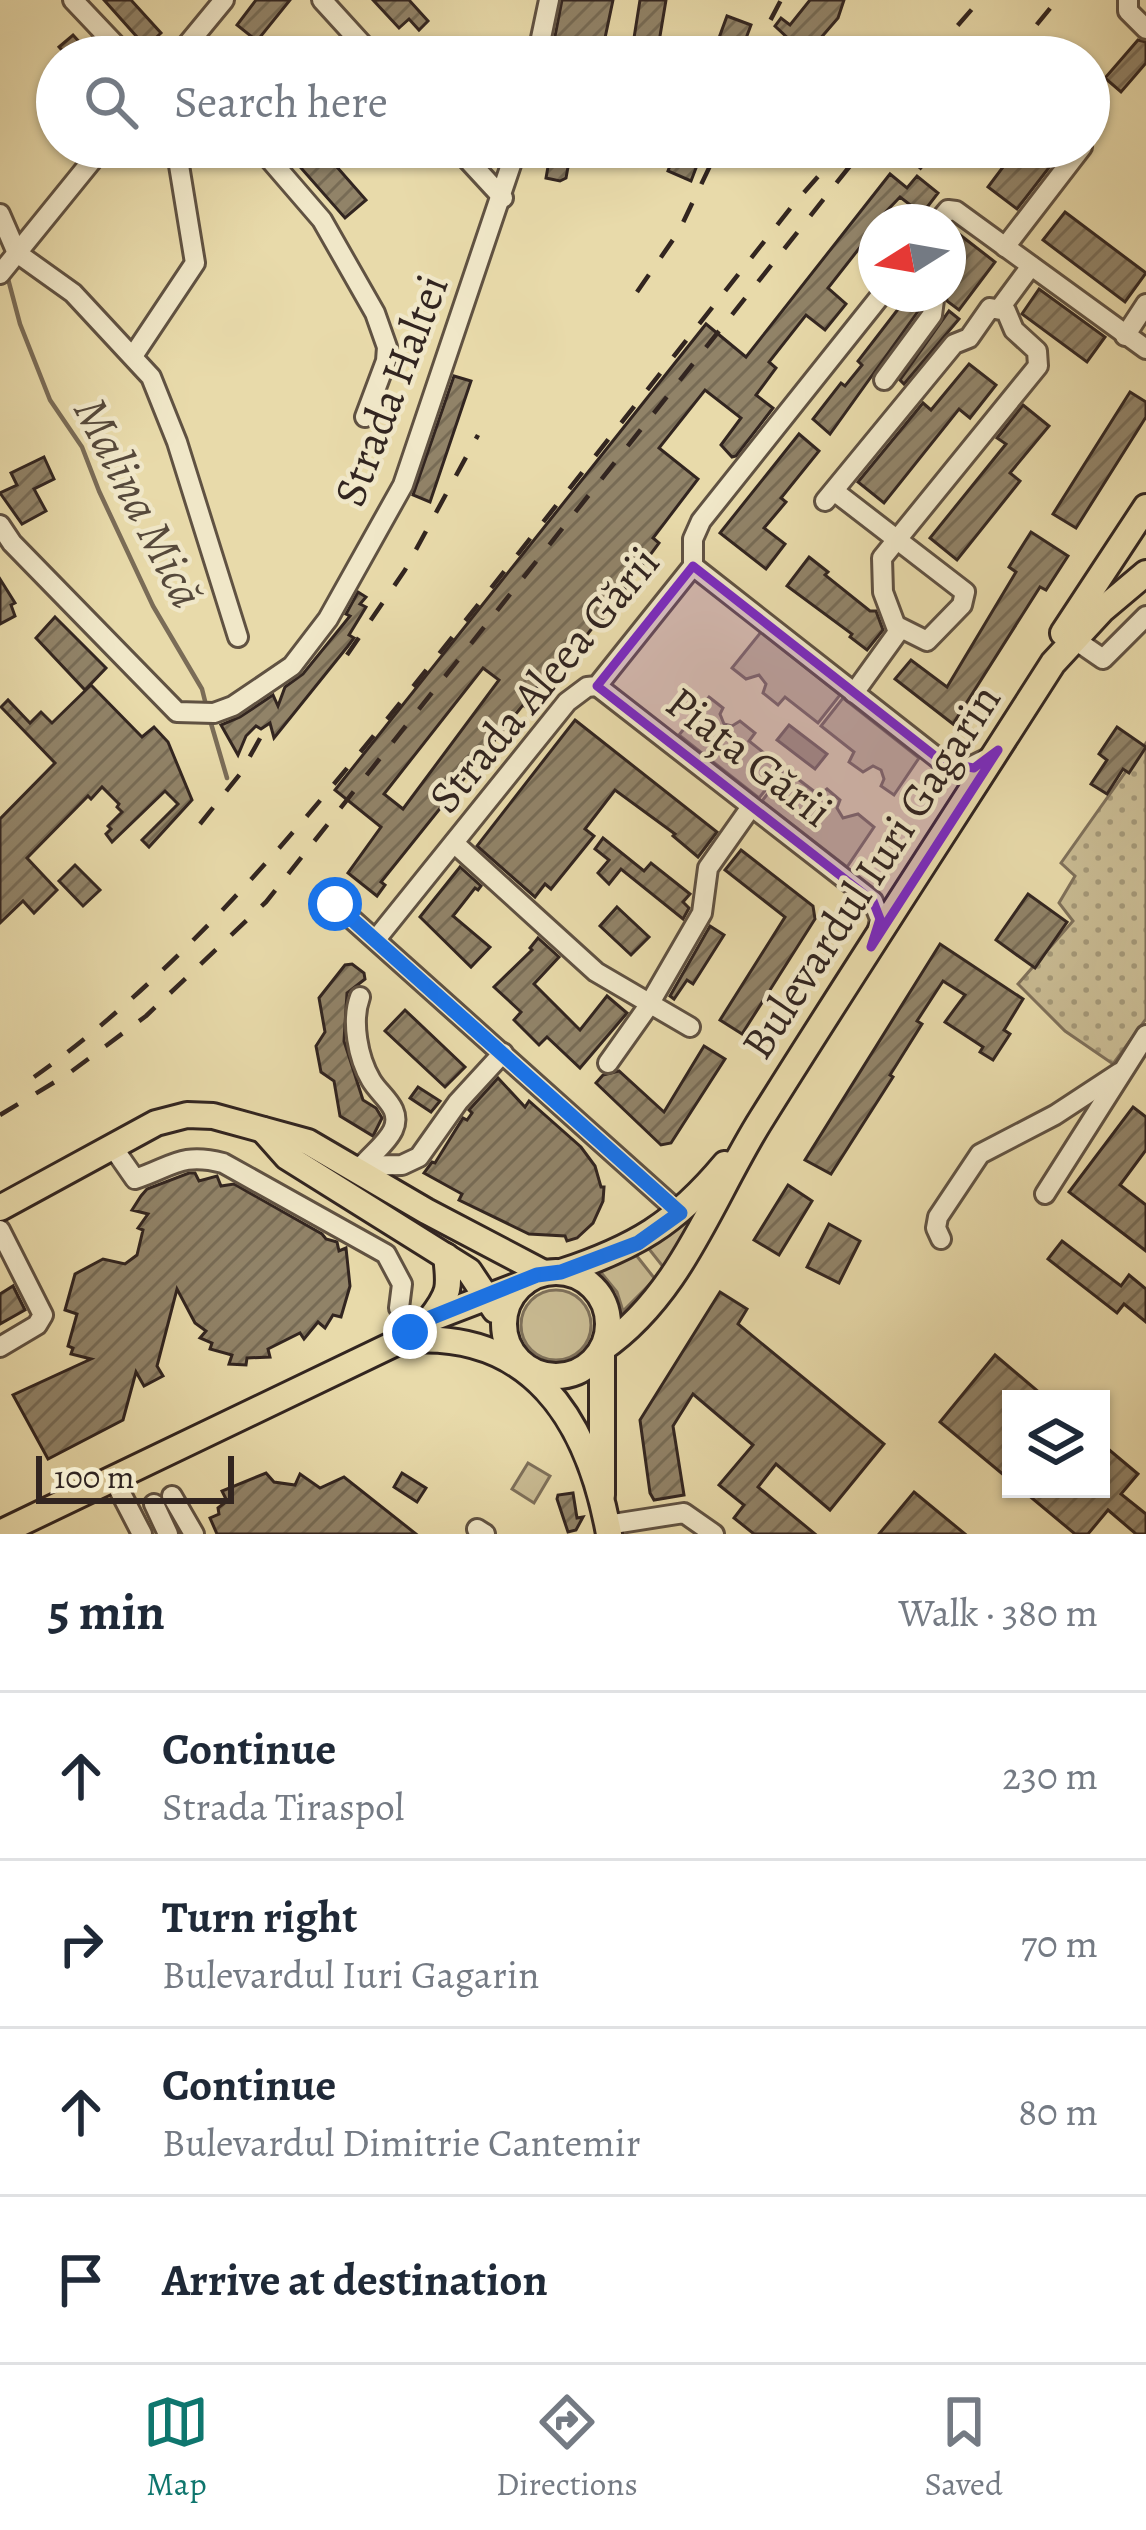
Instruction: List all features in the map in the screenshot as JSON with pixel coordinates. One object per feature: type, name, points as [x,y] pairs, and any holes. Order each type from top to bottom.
[{"type":"main road","name":"Bulevardul Iuri Gagarin","points":[[1053,663],[1062,635],[1146,507]]},
{"type":"main road","name":"Bulevardul Iuri Gagarin","points":[[602,1349],[655,1300],[712,1212],[758,1124],[1053,663],[1146,574]]},
{"type":"main road","points":[[0,1208],[156,1123],[187,1115],[232,1119],[308,1142],[543,1276],[586,1281],[600,1296],[608,1324],[602,1349],[602,1495],[608,1530]]},
{"type":"main road","name":"Bulevardul Iuri Gagarin","points":[[400,1341],[430,1318],[638,1243],[680,1213],[758,1124]]},
{"type":"main road","points":[[263,1130],[299,1165],[469,1270],[503,1325],[513,1355],[565,1413],[579,1436],[602,1495]]},
{"type":"main road","points":[[430,1318],[449,1286],[446,1256]]},
{"type":"main road","points":[[503,1325],[507,1304],[543,1276]]},
{"type":"main road","points":[[9,1531],[400,1341],[453,1338],[548,1376],[568,1376],[586,1367],[602,1349]]},
{"type":"street","points":[[73,0],[107,36]]},
{"type":"street","points":[[194,36],[224,0]]},
{"type":"street","points":[[322,0],[355,36]]},
{"type":"street","points":[[541,36],[549,0]]},
{"type":"street","points":[[1128,0],[1128,11],[1146,28]]},
{"type":"street","points":[[6,266],[86,168]]},
{"type":"street","points":[[134,356],[195,262],[179,168]]},
{"type":"street","points":[[277,168],[322,220],[375,314],[387,347],[365,417]]},
{"type":"street","points":[[475,168],[503,198]]},
{"type":"street","name":"Strada Haltei","points":[[0,525],[172,709],[198,714],[233,706],[298,659],[328,619],[379,531],[411,465],[512,168]]},
{"type":"street","points":[[1005,247],[1066,168]]},
{"type":"street","points":[[0,214],[6,266]]},
{"type":"street","points":[[966,218],[1146,349]]},
{"type":"street","points":[[6,266],[73,292],[151,377],[238,637]]},
{"type":"street","points":[[1000,308],[1031,266]]},
{"type":"street","points":[[1125,336],[1146,304]]},
{"type":"street","points":[[854,693],[895,638],[898,627],[880,580],[882,558],[895,538],[1038,366],[1037,351],[1014,330],[1010,316],[1000,308],[990,308],[970,338],[954,344],[829,496],[895,538],[961,587],[966,598],[937,635],[927,641],[898,627]]},
{"type":"street","name":"Strada Aleea Gării","points":[[377,938],[567,702],[587,687],[597,686],[693,566],[693,539],[701,521],[868,312]]},
{"type":"street","points":[[884,380],[932,312]]},
{"type":"street","points":[[693,566],[953,768],[974,768],[998,749]]},
{"type":"street","points":[[1074,639],[1102,658],[1146,616]]},
{"type":"street","name":"Piața Gării","points":[[597,686],[873,901],[880,920],[871,946]]},
{"type":"street","points":[[608,1063],[702,913],[708,868],[751,806]]},
{"type":"street","points":[[454,843],[596,972],[651,1000],[690,1027]]},
{"type":"street","points":[[335,904],[680,1213]]},
{"type":"street","points":[[355,1166],[392,1132],[395,1119],[362,1058],[356,1021],[360,997]]},
{"type":"street","points":[[1045,1194],[1146,1035]]},
{"type":"street","points":[[355,1166],[402,1165],[419,1157],[458,1102],[503,1053]]},
{"type":"street","points":[[941,1238],[938,1217],[980,1154],[1055,1115],[1119,1073]]},
{"type":"street","points":[[112,1147],[135,1179],[168,1163],[201,1157],[224,1163],[386,1255],[402,1284],[399,1308]]},
{"type":"street","points":[[292,1202],[299,1165]]},
{"type":"street","points":[[0,1230],[7,1259],[43,1315],[37,1325],[0,1347]]},
{"type":"street","points":[[113,1478],[133,1531]]},
{"type":"street","points":[[168,1534],[163,1500],[194,1534]]},
{"type":"street","points":[[608,1530],[684,1513],[714,1534]]},
{"type":"highlighted area","points":[[693,566],[944,763],[974,768],[998,750],[871,947],[880,919],[873,901],[597,686]]},
{"type":"shaded area","points":[[761,632],[840,695],[818,723],[785,697],[778,705],[763,693],[766,684],[759,675],[746,679],[732,668]]},
{"type":"shaded area","points":[[709,697],[723,708],[724,724],[740,721],[755,733],[749,741],[783,768],[759,798],[679,735]]},
{"type":"shaded area","points":[[843,698],[919,758],[894,795],[881,786],[881,770],[873,766],[863,772],[849,762],[854,752],[821,726]]},
{"type":"shaded area","points":[[789,725],[827,754],[815,769],[777,740]]},
{"type":"shaded area","points":[[1146,743],[1146,1019],[1113,1064],[1065,1031],[1018,984],[1073,921],[1059,903],[1075,876],[1061,863]]},
{"type":"shaded area","points":[[786,770],[819,795],[827,789],[840,800],[837,808],[843,818],[858,814],[874,827],[847,867],[762,801]]},
{"type":"shaded area","points":[[698,1213],[664,1268],[649,1249]]},
{"type":"shaded area","points":[[636,1255],[655,1279],[623,1311],[617,1292],[599,1270]]},
{"type":"shaded area","points":[[556,1290],[581,1300],[591,1325],[581,1350],[556,1360],[531,1350],[521,1325],[531,1300]]},
{"type":"shaded area","points":[[528,1463],[550,1476],[534,1503],[512,1489]]},
{"type":"building","points":[[104,0],[131,0],[161,33],[136,36]]},
{"type":"building","points":[[256,0],[290,0],[261,36],[251,36],[237,25]]},
{"type":"building","points":[[373,0],[409,0],[428,21],[419,30],[409,19],[399,28]]},
{"type":"building","points":[[562,0],[613,0],[605,36],[555,36]]},
{"type":"building","points":[[640,0],[666,0],[660,36],[634,36]]},
{"type":"building","points":[[810,0],[844,0],[838,18],[822,36],[786,36],[775,26],[781,18],[790,25]]},
{"type":"building","points":[[727,16],[751,25],[747,36],[720,36]]},
{"type":"building","points":[[1138,40],[1146,42],[1146,63],[1121,92],[1110,82],[1110,72]]},
{"type":"building","points":[[301,168],[338,168],[366,200],[345,218]]},
{"type":"building","points":[[548,168],[568,168],[560,181],[546,178]]},
{"type":"building","points":[[669,168],[696,168],[691,181]]},
{"type":"building","points":[[1002,168],[1049,168],[1017,209],[988,187]]},
{"type":"building","points":[[890,174],[907,188],[917,176],[938,193],[930,204],[909,204],[900,197],[893,204],[866,204]]},
{"type":"building","points":[[1065,212],[1146,273],[1125,302],[1043,240]]},
{"type":"building","points":[[858,215],[858,250],[828,288],[846,304],[825,330],[806,315],[769,362],[776,368],[756,395],[773,408],[732,457],[721,445],[741,418],[705,390],[659,448],[698,479],[653,538],[659,543],[599,624],[565,663],[560,658],[535,690],[539,693],[527,708],[523,705],[381,882],[385,885],[377,896],[348,873],[381,827],[335,790],[706,324],[746,357]],"holes":[[[483,668],[499,680],[403,809],[384,794]]]},
{"type":"building","points":[[966,240],[995,262],[966,301]]},
{"type":"building","points":[[1039,289],[1105,337],[1087,362],[1022,314]]},
{"type":"building","points":[[896,312],[918,312],[830,434],[813,419],[862,365],[858,361]]},
{"type":"building","points":[[948,312],[959,319],[904,384],[900,380]]},
{"type":"building","points":[[969,364],[996,385],[970,418],[959,409],[884,503],[858,482],[923,403],[931,410]]},
{"type":"building","points":[[454,376],[471,381],[430,502],[413,495]]},
{"type":"building","points":[[1130,392],[1146,402],[1146,417],[1076,528],[1053,514]]},
{"type":"building","points":[[1023,405],[1049,426],[1010,473],[1020,481],[957,560],[930,538],[1006,444],[997,438]]},
{"type":"building","points":[[799,434],[819,451],[781,498],[786,502],[764,528],[785,544],[766,569],[720,533]]},
{"type":"building","points":[[44,457],[54,479],[34,489],[46,511],[22,524],[0,493],[17,485],[11,473]]},
{"type":"building","points":[[1031,532],[1068,556],[1046,590],[1040,587],[953,724],[895,679],[911,660],[947,687],[1016,572],[1009,567]]},
{"type":"building","points":[[809,557],[828,572],[825,575],[876,611],[883,630],[867,650],[787,586]]},
{"type":"building","points":[[0,579],[15,603],[11,605],[15,616],[0,624]]},
{"type":"building","points":[[358,592],[366,597],[360,604],[366,607],[349,635],[354,638],[274,738],[270,723],[261,729],[256,726],[238,755],[221,725],[273,695],[278,706],[285,687],[303,674],[350,616],[346,614]]},
{"type":"building","points":[[55,617],[106,668],[85,690],[36,638]]},
{"type":"building","points":[[91,685],[142,737],[154,727],[168,742],[192,800],[149,847],[142,840],[178,804],[165,791],[112,842],[106,834],[111,829],[108,826],[122,812],[102,787],[27,858],[57,890],[34,913],[23,901],[0,923],[0,819],[55,763],[1,707],[8,700],[30,723],[41,712],[52,723]]},
{"type":"building","points":[[575,720],[717,832],[698,857],[615,790],[585,829],[594,836],[551,889],[545,884],[535,897],[477,846]]},
{"type":"building","points":[[1117,727],[1146,747],[1129,773],[1123,769],[1107,794],[1091,784],[1107,760],[1099,754]]},
{"type":"building","points":[[603,838],[644,871],[651,863],[690,894],[683,902],[689,908],[683,919],[621,869],[609,884],[598,873],[609,860],[595,849]]},
{"type":"building","points":[[741,850],[813,906],[815,919],[742,1034],[720,1020],[785,917],[725,870]]},
{"type":"building","points":[[75,865],[100,890],[83,906],[59,881]]},
{"type":"building","points":[[460,867],[481,886],[453,916],[490,947],[471,967],[420,917]]},
{"type":"building","points":[[1028,894],[1067,922],[1035,968],[996,940]]},
{"type":"building","points":[[617,907],[649,937],[631,955],[600,926]]},
{"type":"building","points":[[710,926],[724,935],[693,984],[687,980],[674,999],[670,996]]},
{"type":"building","points":[[538,938],[559,957],[534,984],[580,1030],[607,996],[627,1013],[580,1068],[547,1037],[539,1045],[514,1020],[521,1012],[494,987]]},
{"type":"building","points":[[940,944],[1023,999],[1004,1030],[1010,1034],[993,1060],[980,1052],[983,1047],[945,1022],[965,995],[943,981],[917,1021],[922,1024],[893,1077],[831,1174],[805,1160]]},
{"type":"building","points":[[352,964],[365,979],[347,993],[344,1041],[363,1100],[382,1118],[373,1136],[340,1116],[334,1081],[321,1072],[316,1046],[325,1032],[319,998],[345,965]]},
{"type":"building","points":[[405,1010],[465,1067],[445,1087],[385,1031]]},
{"type":"building","points":[[704,1046],[725,1059],[671,1143],[661,1145],[596,1083],[603,1075],[619,1071],[664,1112]]},
{"type":"building","points":[[498,1078],[525,1107],[529,1101],[581,1147],[595,1166],[604,1187],[603,1201],[593,1223],[577,1238],[567,1241],[565,1236],[529,1234],[459,1200],[462,1194],[424,1173]]},
{"type":"building","points":[[418,1087],[440,1101],[431,1112],[410,1098]]},
{"type":"building","points":[[1133,1107],[1146,1117],[1146,1150],[1120,1185],[1146,1205],[1146,1251],[1069,1192]]},
{"type":"building","points":[[195,1173],[199,1181],[217,1176],[221,1186],[234,1184],[337,1242],[339,1251],[346,1248],[350,1286],[341,1317],[333,1315],[325,1328],[318,1322],[304,1339],[300,1333],[268,1349],[270,1357],[247,1358],[246,1365],[229,1364],[232,1355],[210,1349],[212,1343],[200,1338],[206,1331],[195,1323],[177,1289],[157,1366],[163,1376],[144,1386],[136,1372],[123,1420],[48,1459],[13,1395],[91,1359],[71,1354],[73,1348],[68,1346],[77,1314],[65,1310],[75,1274],[103,1259],[125,1264],[137,1255],[143,1230],[138,1228],[148,1214],[132,1210],[147,1189]]},
{"type":"building","points":[[788,1185],[812,1201],[779,1255],[754,1240]]},
{"type":"building","points":[[829,1224],[860,1241],[839,1283],[807,1267]]},
{"type":"building","points":[[1062,1241],[1121,1286],[1129,1275],[1146,1289],[1146,1322],[1124,1304],[1117,1313],[1048,1259]]},
{"type":"building","points":[[13,1286],[25,1310],[0,1324],[0,1294]]},
{"type":"building","points":[[720,1292],[747,1309],[738,1324],[884,1444],[830,1510],[776,1464],[758,1487],[815,1534],[754,1534],[734,1518],[744,1505],[719,1485],[753,1445],[693,1394],[673,1426],[684,1495],[654,1500],[650,1493],[640,1420]]},
{"type":"building","points":[[995,1355],[1036,1390],[1002,1390],[1002,1474],[940,1422]]},
{"type":"building","points":[[1110,1451],[1138,1474],[1121,1494],[1146,1514],[1146,1534],[1136,1534],[1108,1510],[1088,1534],[1075,1534],[1032,1498],[1110,1498]]},
{"type":"building","points":[[266,1473],[274,1482],[295,1485],[300,1474],[320,1488],[344,1477],[416,1534],[217,1534],[210,1518],[227,1501],[222,1491]]},
{"type":"building","points":[[402,1473],[426,1488],[417,1502],[394,1487]]},
{"type":"building","points":[[914,1492],[965,1534],[879,1534]]},
{"type":"building","points":[[573,1493],[577,1518],[583,1517],[576,1530],[568,1532],[557,1499]]},
{"type":"waterway","name":"Malina Mică","points":[[7,275],[20,324],[50,400],[82,447],[153,606],[202,689],[207,709]]},
{"type":"waterway","name":"Malina Mică","points":[[210,720],[227,778]]},
{"type":"railway","points":[[762,36],[781,0]]},
{"type":"railway","points":[[948,36],[980,0]]},
{"type":"railway","points":[[1027,36],[1057,0]]},
{"type":"railway","points":[[637,292],[679,231],[709,168]]},
{"type":"railway","points":[[34,1077],[150,982],[259,871],[408,693],[826,168]]},
{"type":"railway","points":[[0,1115],[68,1074],[146,1016],[266,902],[848,168]]},
{"type":"railway","points":[[347,655],[405,570],[478,435]]},
{"type":"railway","points":[[200,824],[240,774],[263,733]]},
{"type":"route","points":[[335,904],[680,1213],[638,1243],[561,1272],[537,1275],[430,1318],[410,1332]]}]
